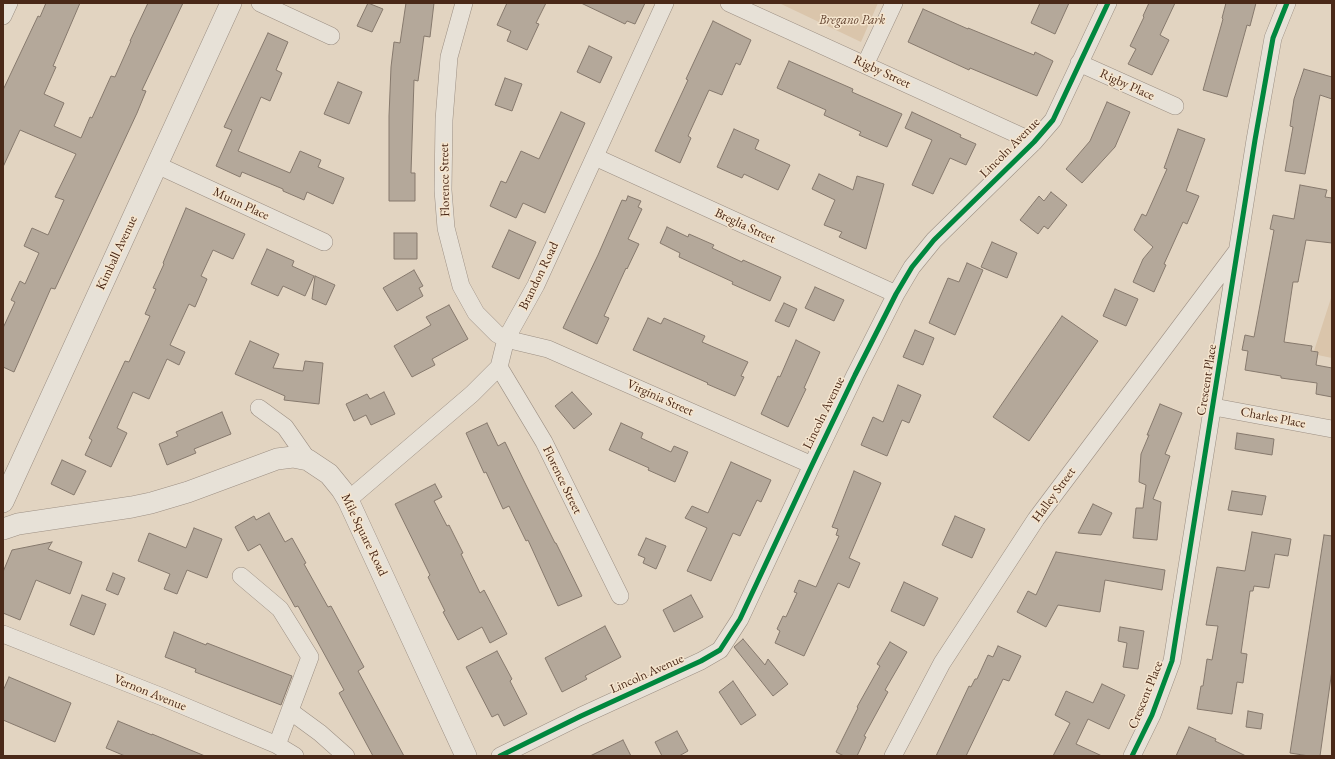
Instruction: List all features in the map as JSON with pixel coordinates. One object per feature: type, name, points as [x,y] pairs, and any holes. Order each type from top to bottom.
[{"type":"street","points":[[3,16],[9,3]]},
{"type":"street","name":"Kimball Avenue","points":[[3,502],[231,3]]},
{"type":"street","points":[[260,3],[331,36]]},
{"type":"street","name":"Florence Street","points":[[464,3],[448,65],[444,120],[443,183],[446,228],[461,286],[476,313],[497,334],[506,339]]},
{"type":"street","name":"Brandon Road","points":[[499,367],[506,339],[536,285],[665,3]]},
{"type":"street","name":"Rigby Street","points":[[729,3],[1034,142]]},
{"type":"street","points":[[865,65],[894,3]]},
{"type":"street","name":"Lincoln Avenue","points":[[500,756],[580,716],[701,661],[720,650],[740,619],[812,465],[896,294],[912,267],[934,240],[1034,142],[1053,120],[1108,3]]},
{"type":"street","name":"Crescent Place","points":[[1132,756],[1152,714],[1172,660],[1273,38],[1287,3]]},
{"type":"street","name":"Rigby Place","points":[[1079,63],[1175,106]]},
{"type":"street","name":"Breglia Street","points":[[595,157],[896,294]]},
{"type":"street","name":"Munn Place","points":[[157,165],[324,242]]},
{"type":"street","name":"Halley Street","points":[[893,756],[942,663],[1036,519],[1238,249]]},
{"type":"street","name":"Virginia Street","points":[[506,339],[548,349],[812,465]]},
{"type":"street","points":[[348,500],[472,394],[499,367]]},
{"type":"street","name":"Florence Street","points":[[499,367],[544,442],[620,596]]},
{"type":"street","name":"Charles Place","points":[[1214,407],[1332,429]]},
{"type":"street","points":[[259,408],[285,427],[308,460]]},
{"type":"street","name":"Mile Square Road","points":[[3,529],[18,524],[151,503],[188,492],[277,458],[293,457],[308,460],[329,474],[348,500],[466,756]]},
{"type":"street","points":[[241,576],[280,609],[310,657],[277,745]]},
{"type":"street","name":"Vernon Avenue","points":[[3,634],[160,696],[277,745],[295,756]]},
{"type":"street","points":[[290,711],[346,756]]},
{"type":"green space","name":"Bregano Park","points":[[779,3],[878,3],[861,42]]},
{"type":"green space","points":[[1332,295],[1332,358],[1313,354]]},
{"type":"building","points":[[46,3],[80,3],[53,66],[56,67],[44,94],[64,103],[54,126],[81,138],[111,76],[115,77],[148,3],[183,3],[142,90],[146,91],[137,113],[55,289],[51,288],[14,372],[3,367],[3,328],[15,302],[11,300],[20,281],[25,284],[39,253],[24,246],[32,228],[48,235],[64,200],[55,197],[76,154],[20,130],[3,167],[3,90],[38,16],[40,17]]},
{"type":"building","points":[[368,3],[383,9],[372,32],[357,26]]},
{"type":"building","points":[[406,3],[434,3],[430,37],[424,36],[418,81],[414,80],[411,173],[415,173],[415,201],[389,201],[389,116],[391,67],[394,42],[400,43]]},
{"type":"building","points":[[507,3],[546,3],[536,23],[539,24],[527,50],[507,41],[511,31],[497,25]]},
{"type":"building","points":[[581,3],[645,3],[635,24],[627,21],[625,24]]},
{"type":"building","points":[[1040,3],[1069,3],[1055,34],[1031,23]]},
{"type":"building","points":[[1149,3],[1175,3],[1160,35],[1169,40],[1152,75],[1128,64],[1136,49],[1130,46]]},
{"type":"building","points":[[1226,3],[1256,3],[1250,26],[1247,25],[1227,97],[1203,90]]},
{"type":"building","points":[[923,9],[968,29],[1034,55],[1035,52],[1053,61],[1037,96],[970,68],[969,70],[908,42]]},
{"type":"building","points":[[713,21],[751,40],[740,65],[736,63],[722,95],[709,90],[688,136],[691,138],[680,163],[655,151],[688,80],[686,79]]},
{"type":"building","points":[[268,33],[288,42],[276,70],[282,73],[270,101],[261,97],[238,151],[290,173],[300,151],[321,160],[318,167],[344,178],[333,204],[307,192],[304,200],[283,191],[283,189],[242,172],[240,177],[216,166],[232,130],[224,127]]},
{"type":"building","points":[[589,46],[612,57],[600,83],[577,72]]},
{"type":"building","points":[[789,61],[853,89],[852,92],[902,114],[887,147],[859,135],[861,132],[824,115],[826,110],[777,88]]},
{"type":"building","points":[[1304,69],[1332,77],[1332,99],[1320,95],[1305,174],[1285,171],[1293,127],[1290,126],[1294,99]]},
{"type":"building","points":[[505,78],[522,84],[512,111],[495,105]]},
{"type":"building","points":[[338,82],[362,92],[349,124],[324,114]]},
{"type":"building","points":[[1107,102],[1130,112],[1115,147],[1082,183],[1066,169],[1090,141]]},
{"type":"building","points":[[561,112],[585,123],[545,213],[523,203],[516,218],[490,206],[501,181],[506,183],[521,151],[539,159]]},
{"type":"building","points":[[912,112],[961,135],[960,137],[976,144],[966,165],[950,158],[933,194],[912,185],[932,140],[905,128]]},
{"type":"building","points":[[734,129],[759,140],[755,149],[790,165],[778,190],[744,174],[742,178],[717,167]]},
{"type":"building","points":[[1178,129],[1205,139],[1186,191],[1199,196],[1187,224],[1183,222],[1164,264],[1166,265],[1154,292],[1133,282],[1143,259],[1153,247],[1134,230],[1142,214],[1146,216],[1167,169],[1164,168]]},
{"type":"building","points":[[819,174],[853,190],[857,176],[884,184],[866,249],[839,237],[842,232],[824,225],[835,200],[812,189]]},
{"type":"building","points":[[1300,185],[1327,190],[1325,197],[1332,198],[1332,243],[1306,240],[1298,282],[1293,282],[1284,342],[1312,346],[1311,351],[1318,352],[1316,365],[1332,368],[1332,397],[1316,394],[1317,383],[1281,378],[1281,376],[1245,370],[1248,351],[1242,350],[1245,335],[1254,337],[1274,230],[1270,229],[1273,215],[1294,219]]},
{"type":"building","points":[[1051,192],[1067,205],[1048,229],[1044,226],[1038,234],[1020,220],[1039,196],[1044,201]]},
{"type":"building","points":[[628,196],[641,201],[638,207],[642,209],[628,239],[639,244],[604,316],[609,318],[597,344],[563,328],[598,255],[622,200],[626,201]]},
{"type":"building","points":[[186,208],[245,234],[233,259],[213,250],[201,276],[207,279],[195,307],[189,304],[170,345],[185,352],[179,365],[167,359],[149,399],[133,392],[117,428],[127,433],[111,467],[85,455],[92,440],[89,438],[125,361],[129,362],[150,316],[145,314],[156,289],[153,288]]},
{"type":"building","points":[[667,227],[688,237],[689,234],[714,245],[712,248],[742,262],[743,260],[781,277],[770,301],[732,284],[733,282],[679,257],[680,253],[660,243]]},
{"type":"building","points":[[509,230],[536,242],[519,279],[492,267]]},
{"type":"building","points":[[394,233],[417,233],[417,259],[394,259]]},
{"type":"building","points":[[992,242],[1017,253],[1007,278],[981,267]]},
{"type":"building","points":[[267,249],[294,261],[292,266],[314,276],[305,296],[283,286],[278,296],[251,284]]},
{"type":"building","points":[[967,263],[983,270],[955,335],[929,323],[948,278],[959,282]]},
{"type":"building","points":[[414,270],[423,286],[419,288],[423,296],[397,311],[383,288]]},
{"type":"building","points":[[315,276],[335,285],[326,305],[312,299]]},
{"type":"building","points":[[815,287],[844,300],[834,321],[805,308]]},
{"type":"building","points":[[1115,289],[1138,299],[1126,326],[1103,316]]},
{"type":"building","points":[[784,303],[797,309],[789,327],[775,321]]},
{"type":"building","points":[[449,305],[468,339],[432,359],[435,365],[412,377],[394,346],[431,325],[426,317]]},
{"type":"building","points":[[1062,316],[1098,341],[1029,441],[993,417]]},
{"type":"building","points":[[648,318],[661,324],[664,318],[705,336],[702,342],[748,362],[741,376],[744,377],[735,396],[633,350]]},
{"type":"building","points":[[915,330],[934,338],[923,365],[903,357]]},
{"type":"building","points":[[796,340],[820,352],[804,388],[806,389],[788,427],[761,414],[778,376],[780,377]]},
{"type":"building","points":[[250,341],[279,354],[273,368],[303,371],[305,361],[323,363],[319,404],[284,400],[285,396],[235,374]]},
{"type":"building","points":[[898,385],[921,395],[909,423],[902,420],[887,456],[861,445],[873,417],[883,422]]},
{"type":"building","points":[[384,392],[395,414],[371,425],[366,415],[354,421],[346,404],[367,394],[370,399]]},
{"type":"building","points":[[572,392],[592,414],[574,429],[555,406]]},
{"type":"building","points":[[1160,404],[1182,413],[1165,454],[1170,456],[1153,499],[1161,502],[1157,540],[1133,538],[1136,508],[1143,508],[1146,485],[1139,482],[1141,454]]},
{"type":"building","points":[[222,412],[231,434],[194,449],[196,453],[167,465],[159,444],[178,436],[176,432]]},
{"type":"building","points":[[487,423],[498,446],[505,442],[582,596],[558,606],[528,540],[526,541],[509,506],[503,509],[486,472],[484,473],[466,433]]},
{"type":"building","points":[[621,423],[643,433],[641,438],[671,452],[674,446],[688,452],[675,482],[648,470],[649,468],[609,450]]},
{"type":"building","points":[[1237,433],[1274,439],[1272,455],[1235,449]]},
{"type":"building","points":[[62,460],[86,471],[74,495],[51,484]]},
{"type":"building","points":[[731,462],[771,480],[761,502],[757,500],[740,536],[733,533],[711,581],[687,571],[707,528],[685,518],[692,506],[708,513]]},
{"type":"building","points":[[854,471],[881,483],[849,558],[860,563],[849,588],[838,583],[804,656],[775,643],[780,631],[777,629],[783,616],[786,617],[797,593],[794,592],[799,580],[816,587],[839,536],[836,535],[838,529],[832,527]]},
{"type":"building","points":[[435,484],[442,497],[434,501],[447,526],[449,525],[463,553],[461,554],[480,593],[484,590],[507,634],[490,643],[482,627],[458,640],[443,612],[445,611],[428,577],[430,575],[395,504]]},
{"type":"building","points":[[1232,491],[1266,496],[1262,515],[1228,510]]},
{"type":"building","points":[[1093,504],[1112,513],[1101,535],[1078,533]]},
{"type":"building","points":[[269,513],[285,542],[292,538],[306,563],[304,564],[328,607],[331,606],[364,667],[358,671],[404,756],[373,756],[339,693],[344,690],[298,606],[295,607],[260,544],[248,551],[235,527],[254,516],[256,520]]},
{"type":"building","points":[[955,516],[985,529],[972,558],[942,545]]},
{"type":"building","points":[[194,528],[222,539],[207,578],[187,570],[177,594],[164,589],[170,574],[138,561],[149,533],[186,548]]},
{"type":"building","points":[[1252,532],[1291,539],[1288,556],[1275,554],[1269,588],[1254,586],[1253,591],[1250,591],[1241,653],[1247,654],[1243,683],[1237,682],[1232,714],[1197,709],[1201,686],[1203,686],[1207,659],[1212,660],[1218,626],[1206,625],[1217,567],[1245,571]]},
{"type":"building","points":[[1324,535],[1332,536],[1332,670],[1320,756],[1309,756],[1290,753]]},
{"type":"building","points":[[646,538],[666,546],[656,569],[643,563],[645,558],[638,555]]},
{"type":"building","points":[[52,542],[48,549],[82,562],[70,594],[36,580],[20,620],[3,613],[3,572],[12,550]]},
{"type":"building","points":[[1056,552],[1165,570],[1162,590],[1105,580],[1100,612],[1058,605],[1046,627],[1017,612],[1028,591],[1036,595]]},
{"type":"building","points":[[113,573],[125,578],[118,595],[106,590]]},
{"type":"building","points":[[904,582],[938,598],[924,626],[891,611]]},
{"type":"building","points":[[82,595],[106,604],[94,635],[70,625]]},
{"type":"building","points":[[691,595],[703,617],[674,632],[663,610]]},
{"type":"building","points":[[605,626],[621,657],[585,676],[587,679],[562,692],[545,658]]},
{"type":"building","points":[[1120,627],[1144,631],[1138,669],[1123,667],[1127,643],[1118,641]]},
{"type":"building","points":[[174,632],[206,645],[207,643],[292,676],[281,705],[195,672],[196,669],[165,657]]},
{"type":"building","points":[[743,639],[765,665],[768,659],[788,684],[773,696],[734,647]]},
{"type":"building","points":[[890,642],[907,652],[885,690],[888,692],[864,736],[866,737],[857,756],[844,756],[836,752],[858,708],[857,707],[880,666],[877,664]]},
{"type":"building","points":[[998,646],[1021,656],[1009,681],[1003,679],[966,756],[936,756],[969,686],[971,687],[975,679],[977,679],[988,655],[993,657]]},
{"type":"building","points":[[497,651],[512,679],[510,681],[527,714],[504,726],[498,714],[492,717],[466,667]]},
{"type":"building","points":[[9,677],[71,703],[55,742],[3,720],[3,691]]},
{"type":"building","points":[[733,681],[756,715],[741,725],[719,692]]},
{"type":"building","points":[[1102,684],[1125,695],[1109,729],[1088,719],[1076,744],[1102,756],[1053,756],[1070,723],[1055,715],[1066,691],[1093,703]]},
{"type":"building","points":[[1248,711],[1263,714],[1261,729],[1246,727]]},
{"type":"building","points":[[118,721],[205,756],[125,756],[106,748]]},
{"type":"building","points":[[1189,727],[1216,739],[1215,741],[1246,756],[1176,756]]},
{"type":"building","points":[[677,731],[688,751],[679,756],[662,756],[655,742]]},
{"type":"building","points":[[623,740],[631,756],[590,756]]},
{"type":"cycle path","points":[[500,756],[581,716],[701,661],[720,650],[740,619],[855,375],[896,294],[912,267],[934,240],[1034,142],[1053,120],[1108,3]]},
{"type":"cycle path","points":[[1132,756],[1152,715],[1172,661],[1255,140],[1273,38],[1287,3]]}]
